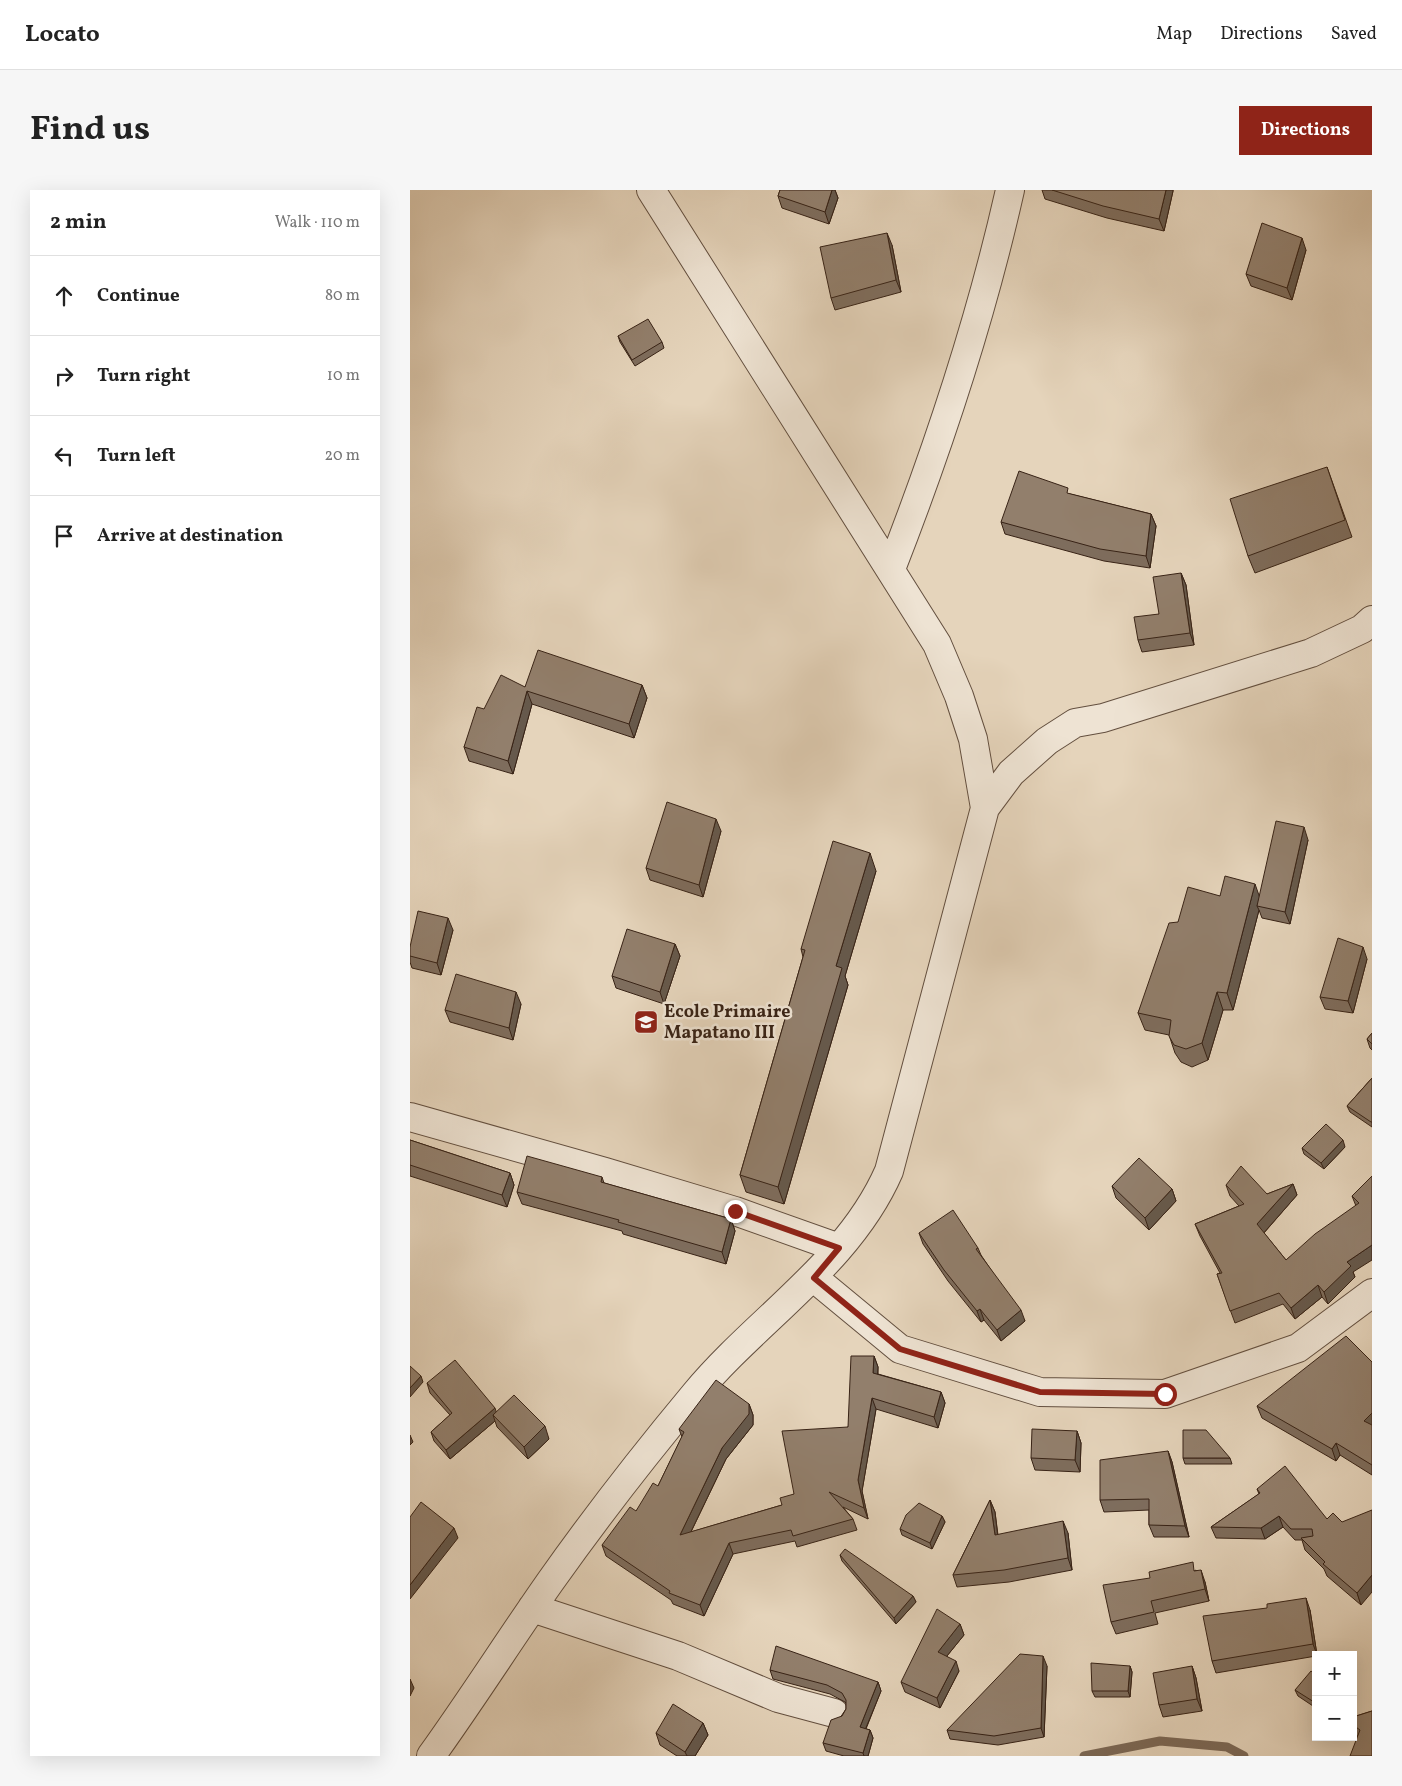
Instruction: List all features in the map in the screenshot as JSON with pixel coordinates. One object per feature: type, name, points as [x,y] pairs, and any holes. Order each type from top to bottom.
[{"type":"street","points":[[652,190],[937,644],[959,696],[973,739],[985,808]]},
{"type":"street","points":[[891,569],[922,489],[952,394],[994,258],[1010,190]]},
{"type":"street","points":[[431,1756],[532,1608],[636,1468],[696,1392],[760,1325],[814,1278],[879,1195],[889,1170],[985,808],[1010,773],[1047,741],[1075,724],[1103,718],[1311,653],[1362,628],[1372,620]]},
{"type":"street","points":[[410,1117],[726,1208],[839,1248]]},
{"type":"street","points":[[814,1278],[900,1349],[1040,1392],[1165,1394],[1298,1348],[1372,1293]]},
{"type":"street","points":[[532,1608],[678,1656],[778,1698],[834,1713]]},
{"type":"building","points":[[780,190],[832,190],[825,212],[778,196]]},
{"type":"building","points":[[1052,190],[1166,190],[1159,219],[1103,206]]},
{"type":"building","points":[[1262,223],[1302,238],[1287,288],[1246,274]]},
{"type":"building","points":[[887,233],[896,280],[831,298],[820,247]]},
{"type":"building","points":[[648,319],[662,342],[632,360],[618,336]]},
{"type":"building","points":[[1327,467],[1345,520],[1248,556],[1230,499]]},
{"type":"building","points":[[1019,471],[1068,488],[1067,493],[1151,514],[1146,556],[1100,549],[1001,522]]},
{"type":"building","points":[[1181,573],[1190,633],[1138,640],[1134,617],[1159,614],[1153,577]]},
{"type":"building","points":[[538,650],[642,685],[629,724],[527,691],[508,761],[464,747],[477,707],[484,709],[501,675],[525,687]]},
{"type":"building","points":[[667,802],[716,819],[699,885],[646,868]]},
{"type":"building","points":[[1276,821],[1304,827],[1285,912],[1257,906]]},
{"type":"building","points":[[833,841],[870,853],[836,966],[842,968],[778,1187],[740,1175],[805,950],[801,949]]},
{"type":"building","points":[[1225,876],[1255,884],[1227,993],[1217,992],[1202,1043],[1186,1049],[1174,1045],[1169,1036],[1171,1020],[1138,1013],[1169,923],[1178,922],[1188,887],[1220,896]]},
{"type":"building","points":[[418,911],[448,918],[437,963],[410,956],[410,947]]},
{"type":"building","points":[[627,929],[675,944],[660,992],[612,976]]},
{"type":"building","points":[[1338,938],[1363,947],[1348,1001],[1320,997]]},
{"type":"building","points":[[456,974],[516,992],[509,1028],[445,1010]]},
{"type":"building","points":[[1372,1033],[1372,1044],[1367,1039]]},
{"type":"building","points":[[1372,1078],[1372,1122],[1371,1122],[1347,1106]]},
{"type":"building","points":[[1326,1124],[1343,1140],[1321,1163],[1302,1148]]},
{"type":"building","points":[[410,1140],[510,1173],[502,1195],[410,1165]]},
{"type":"building","points":[[527,1156],[602,1177],[601,1182],[731,1219],[722,1252],[618,1222],[619,1220],[517,1192]]},
{"type":"building","points":[[1139,1158],[1172,1189],[1145,1218],[1112,1186]]},
{"type":"building","points":[[1241,1166],[1267,1194],[1293,1184],[1257,1224],[1286,1260],[1315,1234],[1359,1203],[1352,1196],[1372,1176],[1372,1245],[1347,1262],[1351,1266],[1324,1292],[1318,1285],[1291,1308],[1279,1293],[1230,1311],[1217,1274],[1222,1273],[1195,1224],[1244,1204],[1226,1185]]},
{"type":"building","points":[[953,1210],[978,1248],[976,1249],[1021,1310],[997,1330],[980,1309],[977,1311],[944,1270],[919,1233]]},
{"type":"building","points":[[1346,1336],[1372,1362],[1372,1413],[1364,1421],[1372,1425],[1372,1465],[1336,1443],[1332,1449],[1257,1406]]},
{"type":"building","points":[[851,1356],[874,1356],[873,1373],[941,1392],[934,1417],[872,1398],[858,1480],[864,1508],[829,1492],[853,1519],[793,1536],[791,1530],[729,1543],[700,1605],[669,1593],[670,1591],[602,1545],[630,1507],[636,1511],[653,1483],[658,1486],[684,1432],[679,1429],[716,1380],[749,1404],[749,1414],[722,1448],[680,1535],[782,1505],[780,1498],[794,1494],[782,1431],[848,1427]]},
{"type":"building","points":[[455,1360],[495,1408],[446,1450],[431,1432],[452,1413],[427,1383]]},
{"type":"building","points":[[410,1366],[421,1376],[410,1388]]},
{"type":"building","points":[[514,1395],[545,1426],[524,1447],[493,1415]]},
{"type":"building","points":[[1032,1429],[1077,1431],[1075,1460],[1031,1458]]},
{"type":"building","points":[[1183,1430],[1206,1430],[1230,1458],[1183,1458]]},
{"type":"building","points":[[1168,1451],[1185,1526],[1149,1525],[1149,1499],[1100,1500],[1100,1460]]},
{"type":"building","points":[[1285,1466],[1327,1519],[1333,1513],[1342,1522],[1372,1510],[1372,1575],[1357,1593],[1323,1564],[1325,1562],[1301,1538],[1313,1536],[1312,1529],[1291,1529],[1279,1516],[1261,1528],[1211,1527],[1260,1493],[1257,1489]]},
{"type":"building","points":[[990,1500],[995,1535],[1063,1521],[1068,1558],[1004,1570],[953,1575]]},
{"type":"building","points":[[421,1502],[454,1528],[410,1585],[410,1517]]},
{"type":"building","points":[[919,1503],[942,1516],[930,1543],[900,1529],[906,1515]]},
{"type":"building","points":[[845,1549],[913,1596],[894,1618],[840,1555]]},
{"type":"building","points":[[1193,1562],[1194,1571],[1201,1570],[1205,1589],[1151,1601],[1154,1612],[1111,1622],[1103,1585],[1150,1578],[1149,1572]]},
{"type":"building","points":[[1306,1598],[1313,1644],[1212,1661],[1203,1616],[1267,1608],[1267,1604]]},
{"type":"building","points":[[937,1609],[960,1624],[938,1652],[956,1661],[937,1698],[901,1682]]},
{"type":"building","points":[[776,1646],[878,1682],[860,1727],[870,1730],[863,1753],[823,1743],[831,1720],[842,1716],[846,1709],[846,1700],[842,1693],[827,1685],[770,1670]]},
{"type":"building","points":[[1020,1654],[1043,1656],[1041,1728],[994,1736],[947,1730]]},
{"type":"building","points":[[1091,1663],[1130,1666],[1128,1691],[1092,1691]]},
{"type":"building","points":[[1192,1666],[1197,1699],[1159,1705],[1153,1673]]},
{"type":"building","points":[[1311,1671],[1312,1672],[1312,1701],[1295,1690]]},
{"type":"building","points":[[673,1704],[703,1723],[685,1752],[656,1733]]},
{"type":"building","points":[[1372,1711],[1372,1756],[1350,1756],[1360,1730],[1357,1728],[1357,1716]]},
{"type":"waterway","points":[[1084,1756],[1160,1741],[1227,1747],[1244,1756]]},
{"type":"place","name":"Ecole Primaire Mapatano III","points":[[646,1022]]},
{"type":"route","points":[[735,1211],[839,1248],[814,1278],[900,1349],[1040,1392],[1165,1394]]}]
